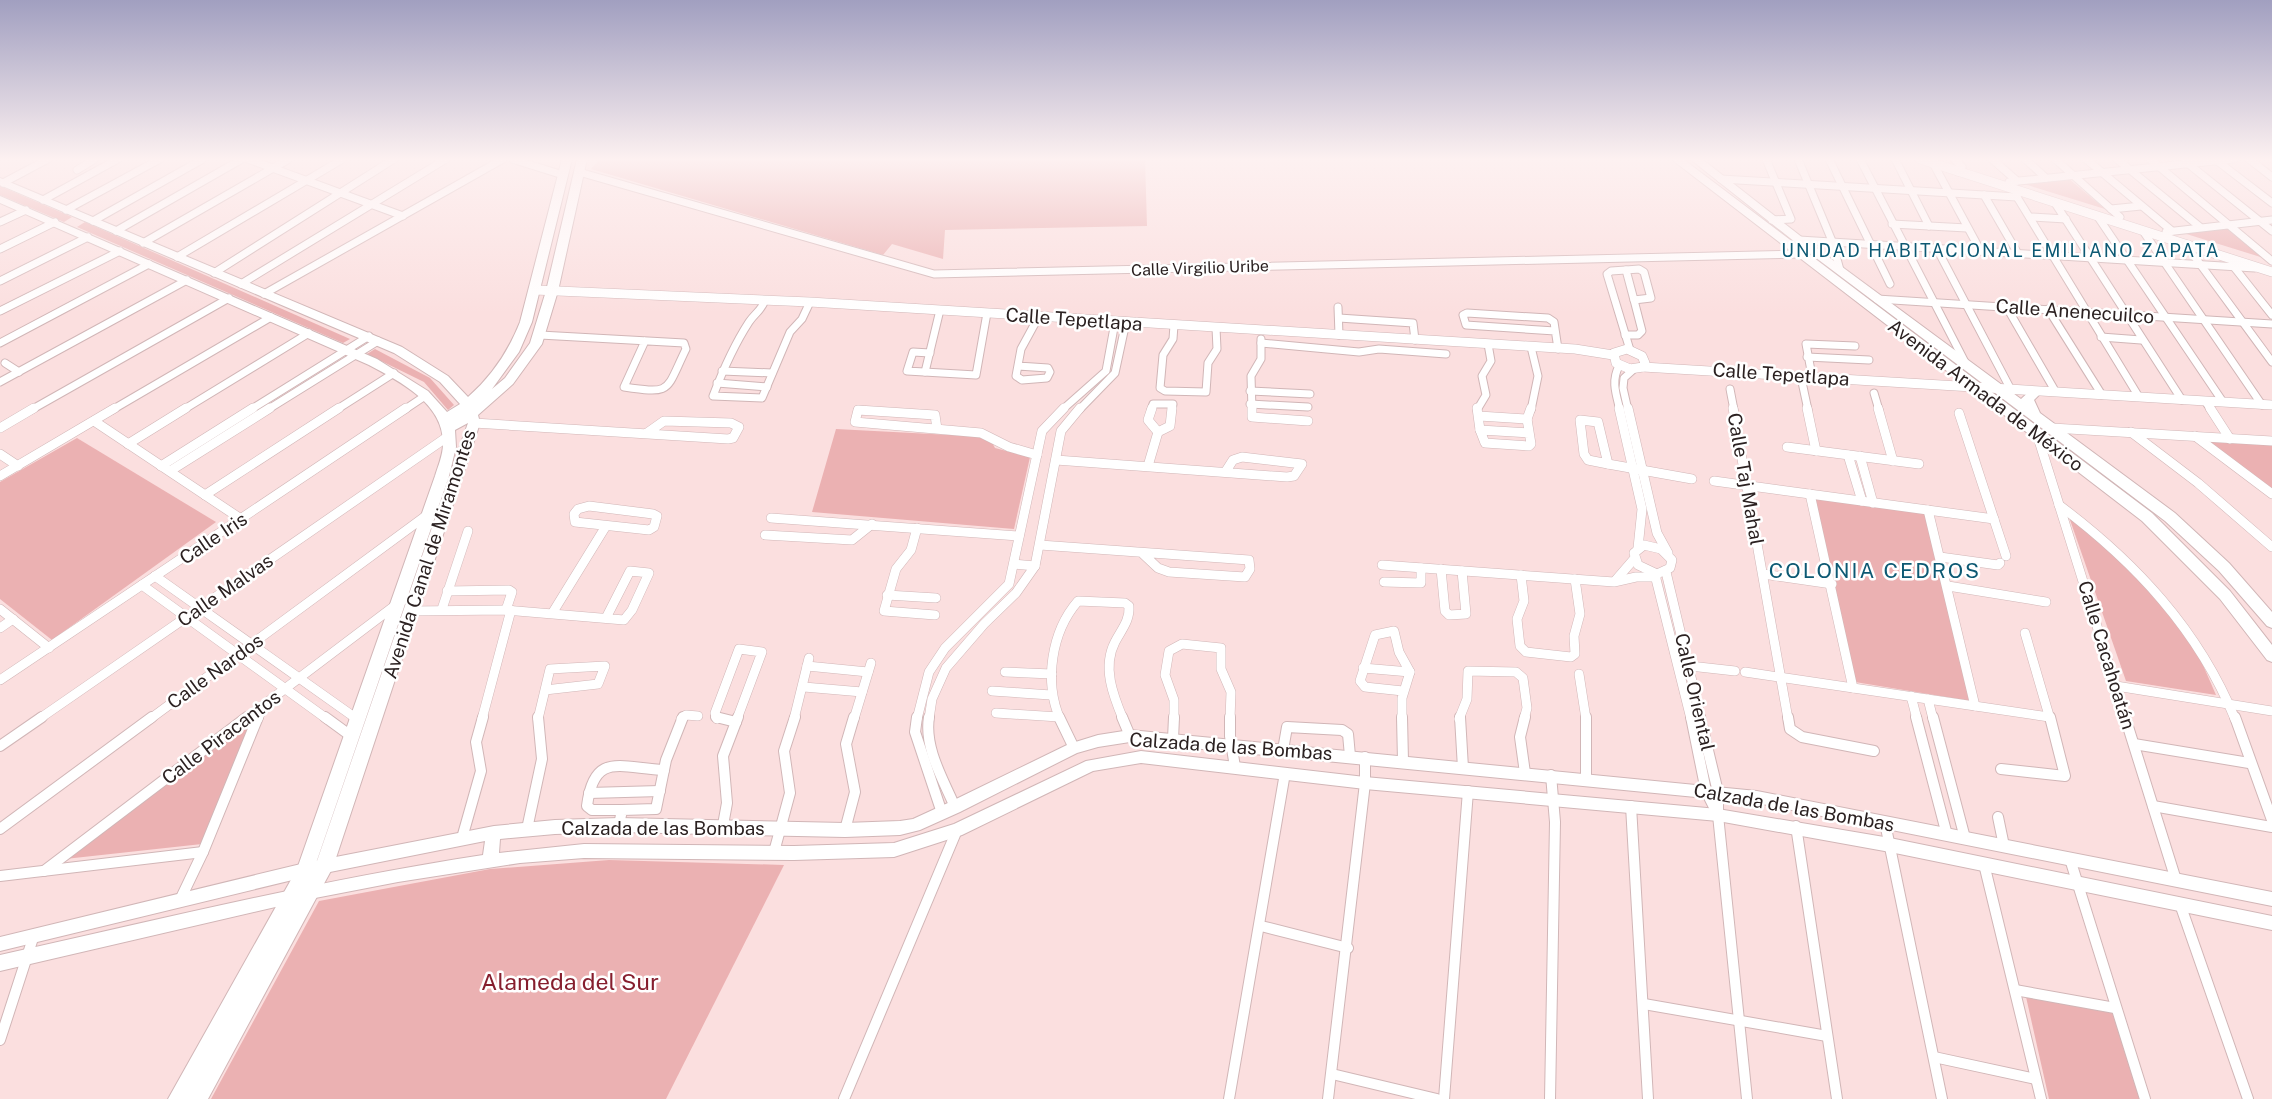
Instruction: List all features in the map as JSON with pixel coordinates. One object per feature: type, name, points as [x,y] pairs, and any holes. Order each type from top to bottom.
[{"type":"main road","name":"Avenida Canal de Miramontes","points":[[27,210],[352,352],[394,373],[433,402],[447,428],[450,447],[404,608],[351,736],[315,868]]},
{"type":"main road","name":"Avenida Canal de Miramontes","points":[[73,210],[143,243],[374,338],[425,365],[471,413],[315,868],[197,1099]]},
{"type":"main road","points":[[471,413],[517,346],[535,290],[555,210]]},
{"type":"main road","points":[[447,428],[471,413],[509,381],[531,352],[540,335],[570,210]]},
{"type":"main road","name":"Avenida Armada de México","points":[[1743,210],[2147,517],[2225,595],[2272,656]]},
{"type":"main road","name":"Avenida Armada de México","points":[[1759,210],[1967,366],[2002,387],[2179,525],[2224,567],[2271,619]]},
{"type":"main road","points":[[56,223],[72,222],[81,213]]},
{"type":"main road","points":[[71,230],[81,213]]},
{"type":"main road","points":[[2036,393],[2028,399],[2037,416]]},
{"type":"main road","name":"Calzada de las Bombas","points":[[0,944],[315,868],[494,833],[619,825],[723,825],[845,830],[901,828],[915,825],[948,810],[1074,748],[1130,736],[1712,791],[1965,838],[2272,900]]},
{"type":"main road","name":"Calzada de las Bombas","points":[[0,963],[302,894],[490,860],[584,851],[894,850],[957,830],[1091,765],[1141,757],[1365,783],[1718,815],[1890,845],[2272,923]]},
{"type":"main road","points":[[490,860],[494,833]]},
{"type":"main road","name":"Avenida Canal de Miramontes","points":[[178,1099],[302,894]]},
{"type":"main road","points":[[27,957],[37,946],[66,928]]},
{"type":"street","points":[[0,222],[25,210]]},
{"type":"street","points":[[81,213],[85,210]]},
{"type":"street","points":[[81,213],[87,210]]},
{"type":"street","points":[[116,231],[152,210]]},
{"type":"street","points":[[143,243],[200,210]]},
{"type":"street","points":[[177,257],[255,210]]},
{"type":"street","points":[[214,273],[313,210]]},
{"type":"street","points":[[241,284],[364,210]]},
{"type":"street","points":[[387,210],[403,216]]},
{"type":"street","points":[[264,294],[413,210]]},
{"type":"street","name":"Calle Virgilio Uribe","points":[[714,210],[934,274],[1801,254]]},
{"type":"street","points":[[1772,220],[1791,219],[1787,210]]},
{"type":"street","points":[[1819,210],[1832,241],[1840,270]]},
{"type":"street","points":[[1853,210],[1890,285]]},
{"type":"street","points":[[1886,210],[1967,366]]},
{"type":"street","points":[[1921,210],[1929,226]]},
{"type":"street","points":[[1957,210],[1980,250]]},
{"type":"street","points":[[1993,210],[2017,252]]},
{"type":"street","points":[[2027,210],[2050,254],[2139,397]]},
{"type":"street","points":[[2061,210],[2124,314],[2182,400]]},
{"type":"street","points":[[2078,210],[2272,272]]},
{"type":"street","points":[[2096,210],[2272,263]]},
{"type":"street","points":[[2112,210],[2120,217]]},
{"type":"street","points":[[2146,210],[2169,231],[2272,220]]},
{"type":"street","points":[[2179,210],[2200,227]]},
{"type":"street","points":[[2214,210],[2272,263]]},
{"type":"street","points":[[2246,210],[2272,231]]},
{"type":"street","points":[[2030,217],[2066,219]]},
{"type":"street","points":[[2098,217],[2223,402]]},
{"type":"street","points":[[0,249],[56,223]]},
{"type":"street","points":[[1892,224],[1967,228]]},
{"type":"street","points":[[2143,231],[2203,319],[2267,405]]},
{"type":"street","points":[[0,281],[88,237]]},
{"type":"street","points":[[1799,240],[2260,268]]},
{"type":"street","points":[[1936,247],[1966,304],[2002,387]]},
{"type":"street","points":[[2189,249],[2272,362]]},
{"type":"street","points":[[0,311],[120,251]]},
{"type":"street","points":[[0,343],[149,264]]},
{"type":"street","points":[[2234,267],[2272,315]]},
{"type":"street","points":[[1613,381],[1623,382],[1640,365],[1630,350],[1607,274],[1611,271],[1639,269],[1644,272],[1651,295],[1649,300],[1633,300]]},
{"type":"street","points":[[1625,335],[1641,334],[1626,271]]},
{"type":"street","points":[[0,382],[187,280]]},
{"type":"street","name":"Calle Tepetlapa","points":[[535,290],[810,302],[1531,346],[1613,355]]},
{"type":"street","points":[[0,428],[229,299]]},
{"type":"street","name":"Calle Anenecuilco","points":[[1877,299],[2272,324]]},
{"type":"street","points":[[765,300],[762,309],[747,325],[722,371],[712,395],[715,397],[759,399],[767,387],[790,332],[802,320],[810,302]]},
{"type":"street","points":[[2007,306],[2054,389]]},
{"type":"street","points":[[1338,307],[1339,335]]},
{"type":"street","points":[[2048,309],[2102,395]]},
{"type":"street","points":[[925,372],[940,310]]},
{"type":"street","points":[[930,353],[913,352],[907,369],[910,372],[976,375],[987,313]]},
{"type":"street","points":[[1555,331],[1466,325],[1463,315],[1467,313],[1548,318],[1554,322],[1558,349]]},
{"type":"street","points":[[1018,366],[1048,368],[1050,372],[1044,380],[1018,379],[1016,376],[1018,366],[1024,342],[1037,327],[1039,316]]},
{"type":"street","points":[[0,476],[271,317]]},
{"type":"street","points":[[1339,317],[1413,323],[1415,340]]},
{"type":"street","points":[[948,810],[915,732],[923,688],[929,672],[945,648],[1009,584],[1040,441],[1047,424],[1106,371],[1115,322]]},
{"type":"street","points":[[948,810],[928,731],[932,699],[946,668],[984,624],[1016,593],[1035,566],[1056,460],[1057,442],[1071,418],[1115,373],[1126,322]]},
{"type":"street","points":[[1174,325],[1173,338],[1163,355],[1161,390],[1206,392],[1208,363],[1217,349],[1216,328]]},
{"type":"street","points":[[1261,330],[1261,359],[1252,372],[1251,415],[1255,418],[1308,421]]},
{"type":"street","points":[[128,443],[309,333]]},
{"type":"street","points":[[540,335],[645,341],[687,345],[665,390],[659,393],[624,387],[645,341]]},
{"type":"street","points":[[2102,337],[2141,340]]},
{"type":"street","points":[[170,471],[374,338]]},
{"type":"street","points":[[1261,342],[1359,352],[1379,349],[1446,354]]},
{"type":"street","points":[[1488,344],[1491,361],[1482,376],[1486,395],[1478,407],[1480,429],[1485,443],[1526,447],[1531,444],[1527,419],[1534,407],[1532,386],[1538,376],[1531,346]]},
{"type":"street","points":[[1812,376],[1806,344],[1856,346]]},
{"type":"street","points":[[1614,582],[1634,559],[1643,518],[1613,381],[1619,366],[1613,355],[1620,350],[1630,350]]},
{"type":"street","points":[[161,466],[352,352]]},
{"type":"street","points":[[1807,356],[1869,360]]},
{"type":"street","points":[[5,363],[19,372]]},
{"type":"street","name":"Calle Tepetlapa","points":[[1619,366],[1640,365],[2054,389],[2072,393]]},
{"type":"street","points":[[722,371],[772,373]]},
{"type":"street","points":[[205,495],[394,373]]},
{"type":"street","name":"Calle Oriental","points":[[1623,382],[1657,533],[1672,563],[1666,572],[1689,666],[1712,791]]},
{"type":"street","points":[[1802,382],[1816,451]]},
{"type":"street","points":[[717,383],[767,387]]},
{"type":"street","name":"Calle Tepetlapa","points":[[2002,387],[2036,393],[2267,405]]},
{"type":"street","name":"Calle Taj Mahal","points":[[1730,389],[1793,734],[1874,751]]},
{"type":"street","points":[[1250,391],[1310,394]]},
{"type":"street","points":[[1874,393],[1893,461]]},
{"type":"street","name":"Calle Iris","points":[[0,680],[425,396]]},
{"type":"street","points":[[2204,401],[2230,439]]},
{"type":"street","points":[[1250,404],[1308,407]]},
{"type":"street","points":[[937,429],[935,415],[858,410],[855,422],[981,433],[1009,447],[1037,455]]},
{"type":"street","points":[[471,413],[647,433],[728,439],[733,438],[739,427],[731,424],[664,421],[647,433]]},
{"type":"street","points":[[1940,557],[1998,565],[2003,559],[1994,519],[1959,413]]},
{"type":"street","points":[[1479,416],[1527,419]]},
{"type":"street","points":[[1608,465],[1598,422],[1580,420],[1585,458],[1608,465],[1692,478]]},
{"type":"street","points":[[94,421],[241,519]]},
{"type":"street","name":"Calle Malvas","points":[[0,746],[185,617],[447,428]]},
{"type":"street","points":[[2052,428],[2272,442]]},
{"type":"street","points":[[1480,429],[1529,433]]},
{"type":"street","name":"Calle Cacahoatán","points":[[2036,431],[2176,880]]},
{"type":"street","points":[[1148,466],[1158,432]]},
{"type":"street","points":[[2131,432],[2220,500],[2272,547]]},
{"type":"street","points":[[2195,436],[2272,494]]},
{"type":"street","points":[[1040,441],[1057,442]]},
{"type":"street","points":[[1787,447],[1919,464]]},
{"type":"street","points":[[0,454],[18,466]]},
{"type":"street","points":[[1848,455],[1862,501]]},
{"type":"street","points":[[1860,456],[1873,503]]},
{"type":"street","points":[[1056,460],[1287,477],[1294,476],[1301,464],[1242,457],[1233,460],[1226,471]]},
{"type":"street","points":[[1714,481],[1994,519]]},
{"type":"street","points":[[1810,494],[1853,688]]},
{"type":"street","points":[[1638,495],[1648,495]]},
{"type":"street","points":[[2059,505],[2089,526],[2145,578],[2194,640],[2229,705],[2272,820]]},
{"type":"street","points":[[589,506],[657,516],[654,527],[649,530],[607,526],[575,522],[573,514],[578,509],[589,506]]},
{"type":"street","points":[[1928,510],[1975,706]]},
{"type":"street","name":"Calle Nardos","points":[[0,829],[429,513]]},
{"type":"street","points":[[771,518],[1019,537]]},
{"type":"street","points":[[765,535],[852,540],[872,524]]},
{"type":"street","points":[[553,612],[570,579],[593,551],[607,526]]},
{"type":"street","points":[[917,528],[911,550],[896,569],[884,611],[934,615]]},
{"type":"street","points":[[442,609],[468,531]]},
{"type":"street","points":[[1040,545],[1249,560],[1250,569],[1245,577],[1169,572],[1158,568],[1142,553]]},
{"type":"street","points":[[1638,548],[1653,546],[1668,554]]},
{"type":"street","points":[[1634,559],[1641,568],[1655,575]]},
{"type":"street","points":[[1014,564],[1035,566]]},
{"type":"street","points":[[1382,565],[1614,582],[1666,572]]},
{"type":"street","points":[[1384,582],[1421,583],[1421,568]]},
{"type":"street","points":[[1441,569],[1445,611],[1449,615],[1466,614],[1462,571]]},
{"type":"street","points":[[404,608],[553,612],[607,618],[628,618],[648,572],[630,571],[607,618]]},
{"type":"street","points":[[1763,574],[1832,584]]},
{"type":"street","points":[[1521,575],[1524,601],[1517,619],[1520,646],[1523,650],[1571,657],[1576,654],[1574,636],[1580,614],[1575,579]]},
{"type":"street","name":"Calle Oriental","points":[[1655,575],[1718,815],[1747,1099]]},
{"type":"street","points":[[155,576],[357,719]]},
{"type":"street","points":[[142,585],[351,736]]},
{"type":"street","points":[[1948,586],[2046,603]]},
{"type":"street","points":[[447,591],[512,592],[476,742],[481,771],[462,838]]},
{"type":"street","points":[[887,595],[936,598]]},
{"type":"street","points":[[1074,748],[1051,695],[1061,626],[1078,601],[1125,603],[1129,606],[1126,626],[1111,653],[1108,680],[1130,736]]},
{"type":"street","name":"Calle Piracantos","points":[[44,871],[299,678],[404,608]]},
{"type":"street","points":[[0,609],[49,648]]},
{"type":"street","points":[[0,628],[13,620]]},
{"type":"street","points":[[1403,691],[1365,687],[1359,677],[1373,648],[1375,635],[1389,630],[1397,635],[1399,652],[1408,664],[1410,672],[1403,691],[1403,761]]},
{"type":"street","points":[[2001,769],[2065,776],[2066,772],[2025,633]]},
{"type":"street","points":[[1173,739],[1174,700],[1165,676],[1166,657],[1175,646],[1182,644],[1221,648],[1221,668],[1231,692],[1235,767]]},
{"type":"street","points":[[723,825],[727,803],[723,756],[737,722],[762,652],[739,649],[715,713],[717,719],[737,722]]},
{"type":"street","points":[[774,852],[790,793],[784,751],[804,687],[808,662],[870,667],[846,744],[855,792],[845,830]]},
{"type":"street","points":[[527,829],[542,758],[537,729],[545,690],[550,669],[605,666],[598,684],[545,690]]},
{"type":"street","points":[[1689,666],[1740,671],[2049,717]]},
{"type":"street","points":[[1363,668],[1410,672]]},
{"type":"street","points":[[1464,768],[1459,720],[1467,699],[1468,671],[1521,674],[1527,708],[1520,737],[1525,773]]},
{"type":"street","points":[[1005,672],[1052,674]]},
{"type":"street","points":[[1579,674],[1585,701],[1586,730],[1583,749],[1586,778]]},
{"type":"street","points":[[2116,686],[2272,711]]},
{"type":"street","points":[[804,687],[862,692]]},
{"type":"street","points":[[992,691],[1051,695]]},
{"type":"street","points":[[1911,696],[1947,835]]},
{"type":"street","points":[[1928,699],[1965,838]]},
{"type":"street","points":[[180,900],[203,852],[263,705]]},
{"type":"street","points":[[996,713],[1059,716]]},
{"type":"street","points":[[664,770],[598,769],[594,774],[587,806],[592,810],[656,810],[664,770],[681,719],[686,715],[698,716]]},
{"type":"street","points":[[1283,750],[1287,727],[1342,730],[1348,734],[1358,757],[1365,783],[1348,948],[1328,1099]]},
{"type":"street","points":[[2134,744],[2249,764]]},
{"type":"street","points":[[1927,760],[1945,762]]},
{"type":"street","points":[[1228,1099],[1261,926],[1285,773]]},
{"type":"street","points":[[1550,1099],[1554,800],[1551,775]]},
{"type":"street","points":[[589,793],[660,790]]},
{"type":"street","points":[[1444,1099],[1468,791]]},
{"type":"street","points":[[1631,806],[1648,1099]]},
{"type":"street","points":[[2153,806],[2272,827]]},
{"type":"street","points":[[619,825],[622,810]]},
{"type":"street","points":[[1998,817],[2004,846]]},
{"type":"street","points":[[1885,823],[1942,1099]]},
{"type":"street","points":[[1796,827],[1837,1099]]},
{"type":"street","points":[[844,1099],[957,830]]},
{"type":"street","points":[[0,876],[203,852]]},
{"type":"street","points":[[2070,859],[2115,1008],[2147,1098]]},
{"type":"street","points":[[1984,864],[2041,1099]]},
{"type":"street","points":[[2180,904],[2248,1099]]},
{"type":"street","points":[[1261,926],[1348,948]]},
{"type":"street","points":[[0,1040],[34,936]]},
{"type":"street","points":[[2015,990],[2115,1008]]},
{"type":"street","points":[[1644,1004],[1827,1036]]},
{"type":"street","points":[[1934,1057],[2036,1079]]},
{"type":"street","points":[[1332,1074],[1437,1099]]},
{"type":"green space","points":[[36,210],[56,210],[72,217],[64,222]]},
{"type":"green space","points":[[731,210],[1147,210],[1147,226],[945,230],[943,259],[892,244],[883,255]]},
{"type":"green space","points":[[85,222],[350,339],[343,343],[77,227]]},
{"type":"green space","points":[[2226,226],[2267,259],[2180,232]]},
{"type":"green space","points":[[375,349],[430,378],[454,405],[448,410],[424,382],[367,354]]},
{"type":"green space","points":[[836,429],[989,437],[995,448],[1030,457],[1014,529],[812,512]]},
{"type":"green space","points":[[77,438],[216,522],[52,640],[0,599],[0,482]]},
{"type":"green space","points":[[2202,439],[2272,443],[2272,492]]},
{"type":"green space","points":[[1815,497],[1925,510],[1977,702],[1855,682]]},
{"type":"green space","points":[[2069,517],[2143,581],[2193,642],[2216,695],[2126,681]]},
{"type":"green space","points":[[259,710],[202,844],[65,859]]},
{"type":"green space","name":"Alameda del Sur","points":[[609,860],[784,865],[666,1099],[211,1099],[319,901],[490,869]]},
{"type":"green space","points":[[2024,988],[2112,1004],[2140,1099],[2049,1099]]},
{"type":"district","name":"UNIDAD HABITACIONAL EMILIANO ZAPATA","points":[[2001,250]]},
{"type":"district","name":"COLONIA CEDROS","points":[[1875,570]]}]
